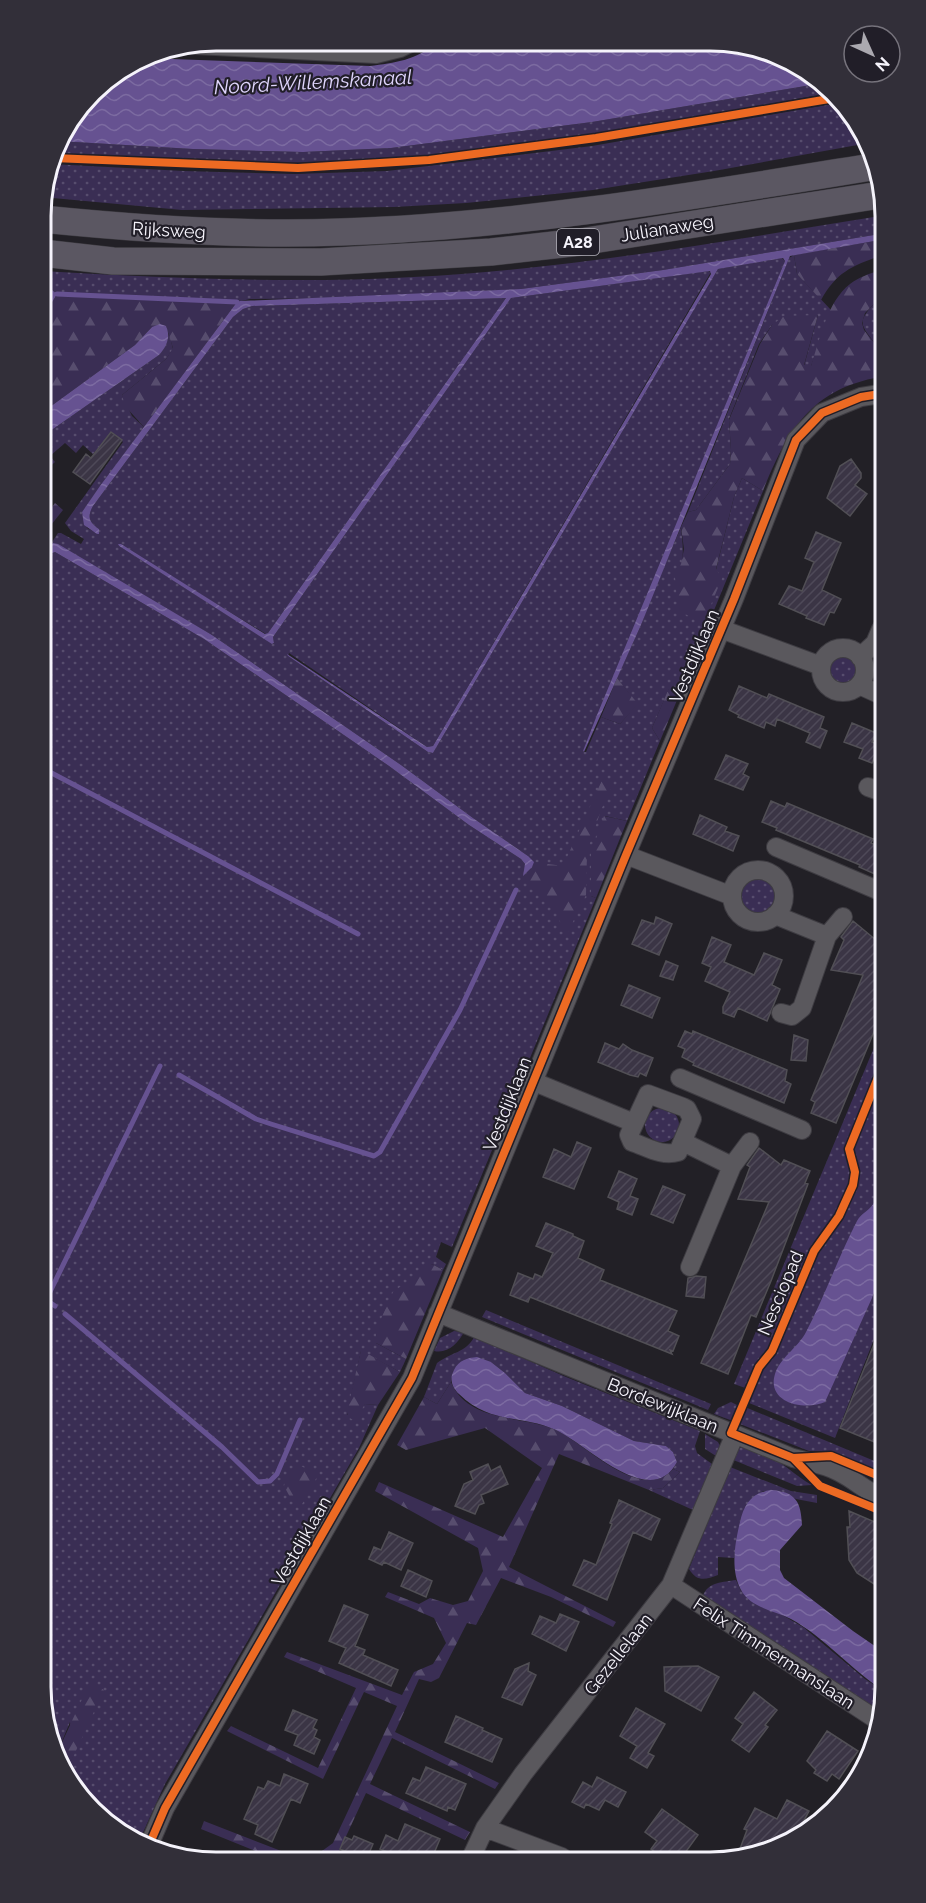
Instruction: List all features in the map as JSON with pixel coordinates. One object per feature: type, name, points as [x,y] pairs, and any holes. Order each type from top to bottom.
[{"type":"highway","name":"Julianaweg","points":[[296,232],[341,232],[487,222],[579,212],[867,168]]},
{"type":"highway","name":"Julianaweg","points":[[273,262],[321,262],[491,252],[580,242],[874,196]]},
{"type":"highway","name":"Rijksweg","points":[[51,220],[126,228],[296,232]]},
{"type":"highway","name":"Rijksweg","points":[[51,255],[113,261],[273,262]]},
{"type":"street","points":[[315,51],[375,54],[388,51]]},
{"type":"street","name":"Vestdijklaan","points":[[152,1839],[170,1798],[412,1378],[532,1082],[721,629],[796,440],[822,413],[861,397],[875,395]]},
{"type":"street","points":[[721,629],[821,666]]},
{"type":"street","points":[[860,657],[875,643]]},
{"type":"street","points":[[838,649],[846,649],[854,651],[860,657],[865,671],[860,685],[843,692],[834,690],[826,684],[821,666],[830,653],[838,649]]},
{"type":"street","points":[[860,685],[875,692]]},
{"type":"street","points":[[776,847],[875,889]]},
{"type":"street","points":[[626,855],[732,896]]},
{"type":"street","points":[[781,885],[788,879],[799,858]]},
{"type":"street","points":[[757,870],[767,872],[781,885],[783,901],[775,915],[767,921],[747,920],[734,906],[732,896],[734,886],[747,872],[757,870]]},
{"type":"street","points":[[775,915],[827,936]]},
{"type":"street","points":[[781,1013],[792,1016],[802,1008],[827,936],[843,917]]},
{"type":"street","points":[[680,1077],[802,1130]]},
{"type":"street","points":[[532,1082],[634,1123]]},
{"type":"street","points":[[687,1109],[700,1086]]},
{"type":"street","points":[[648,1094],[687,1109],[692,1119],[678,1152],[669,1155],[632,1142],[629,1135],[634,1123],[648,1094]]},
{"type":"street","points":[[683,1142],[732,1166]]},
{"type":"street","points":[[690,1267],[732,1166],[750,1142]]},
{"type":"street","name":"Bordewijklaan","points":[[438,1313],[793,1458],[833,1469],[875,1495]]},
{"type":"street","name":"Gezellelaan","points":[[474,1852],[486,1828],[523,1774],[671,1585],[735,1434]]},
{"type":"street","name":"Felix Timmermanslaan","points":[[671,1585],[872,1717]]},
{"type":"street","points":[[486,1828],[549,1852]]},
{"type":"green space","points":[[811,85],[822,95],[585,136],[486,150],[389,159],[245,163],[64,154],[69,142],[193,149],[303,152],[391,148],[592,122]]},
{"type":"green space","points":[[831,104],[853,133],[858,145],[593,190],[466,203],[394,207],[182,210],[52,198],[60,164],[295,174],[387,171],[592,146]]},
{"type":"green space","points":[[875,217],[875,235],[663,270],[521,289],[347,298],[250,299],[237,302],[57,294],[51,290],[51,271],[181,278],[367,279],[530,268],[706,244]]},
{"type":"green space","points":[[875,241],[875,258],[845,272],[832,283],[821,300],[797,274],[794,255]]},
{"type":"green space","points":[[794,255],[797,274],[831,310],[811,366],[804,366],[818,315],[772,325],[759,344],[729,419],[730,464],[696,510],[688,512],[789,258]]},
{"type":"green space","points":[[782,258],[785,261],[583,752],[586,752],[601,717],[620,724],[637,704],[617,678],[681,527],[683,558],[677,578],[677,590],[716,570],[734,497],[742,478],[763,491],[680,693],[669,689],[652,728],[660,741],[627,821],[605,816],[591,896],[596,898],[452,1247],[441,1242],[436,1257],[446,1264],[443,1270],[432,1264],[376,1343],[406,1359],[400,1372],[361,1351],[347,1415],[365,1404],[378,1405],[359,1448],[165,1784],[142,1834],[107,1811],[85,1788],[70,1763],[73,1756],[70,1722],[61,1743],[52,1709],[51,554],[55,552],[204,639],[521,859],[525,864],[525,875],[528,856],[212,635],[53,544],[51,546],[58,533],[81,544],[84,539],[71,531],[65,523],[123,442],[111,434],[93,454],[83,445],[76,453],[65,443],[51,455],[51,430],[159,355],[167,342],[169,333],[173,349],[166,359],[122,395],[132,416],[144,427],[82,512],[87,528],[99,534],[99,529],[90,519],[93,506],[233,317],[243,309],[252,306],[506,298],[268,633],[266,634],[118,544],[273,644],[273,637],[511,298],[711,272],[433,746],[427,747],[289,653],[288,656],[428,752],[433,753],[718,269]]},
{"type":"green space","points":[[875,272],[875,303],[865,313],[862,323],[864,330],[875,344],[875,378],[836,391],[805,416],[792,432],[763,491],[742,478],[734,497],[716,569],[722,578],[703,624],[678,610],[675,577],[684,549],[681,527],[688,512],[696,510],[730,464],[729,420],[760,344],[772,325],[784,316],[818,315],[804,365],[811,366],[825,322],[835,301],[853,282]]},
{"type":"green space","points":[[57,294],[237,302],[144,427],[125,406],[122,395],[166,359],[173,348],[166,326],[152,327],[135,345],[51,406],[51,304]]},
{"type":"green space","points":[[875,303],[875,344],[863,324],[863,319]]},
{"type":"green space","points":[[55,503],[63,510],[51,525],[51,508]]},
{"type":"green space","points":[[843,655],[849,656],[857,664],[857,676],[849,684],[843,685],[837,684],[829,676],[828,670],[829,664],[837,656]]},
{"type":"green space","points":[[617,678],[638,704],[620,724],[601,717]]},
{"type":"green space","points":[[669,688],[680,693],[660,741],[652,728]]},
{"type":"green space","points":[[603,778],[612,787],[601,810],[587,852],[586,895],[568,932],[561,926],[558,912],[528,879],[534,862],[563,866]]},
{"type":"green space","points":[[604,816],[627,821],[596,898],[591,896],[591,853]]},
{"type":"green space","points":[[757,878],[771,883],[776,897],[771,911],[757,916],[743,911],[738,897],[743,883]]},
{"type":"green space","points":[[875,1045],[875,1337],[835,1438],[749,1403],[754,1391],[734,1384]]},
{"type":"green space","points":[[662,1108],[674,1113],[679,1125],[674,1137],[662,1142],[650,1137],[645,1125],[650,1113]]},
{"type":"green space","points":[[432,1264],[443,1270],[406,1359],[376,1343],[376,1330],[393,1292]]},
{"type":"green space","points":[[486,1310],[711,1404],[708,1410],[482,1317]]},
{"type":"green space","points":[[454,1331],[464,1332],[452,1347],[444,1351],[434,1351],[440,1338]]},
{"type":"green space","points":[[474,1337],[700,1431],[695,1446],[697,1453],[712,1464],[693,1510],[649,1490],[663,1488],[680,1472],[673,1469],[677,1462],[673,1452],[666,1446],[634,1441],[562,1406],[525,1393],[491,1362],[453,1371],[451,1382],[437,1404],[424,1397],[437,1363],[463,1349]]},
{"type":"green space","points":[[361,1350],[400,1372],[378,1405],[365,1404],[355,1421],[348,1417],[347,1412]]},
{"type":"green space","points":[[451,1382],[459,1395],[470,1405],[497,1416],[556,1430],[613,1468],[630,1476],[646,1480],[660,1478],[673,1469],[680,1472],[663,1488],[649,1490],[559,1454],[509,1567],[616,1622],[613,1627],[551,1597],[501,1578],[476,1625],[467,1623],[439,1678],[431,1682],[419,1679],[395,1732],[499,1783],[495,1789],[392,1738],[370,1784],[470,1832],[465,1840],[366,1793],[339,1852],[321,1852],[333,1843],[397,1706],[364,1692],[323,1779],[227,1731],[231,1726],[318,1768],[356,1688],[284,1657],[287,1652],[402,1695],[414,1672],[433,1664],[446,1643],[434,1618],[385,1597],[388,1592],[419,1604],[430,1598],[453,1605],[468,1601],[483,1571],[478,1548],[375,1491],[379,1482],[503,1537],[542,1468],[485,1428],[406,1450],[397,1445],[424,1397],[437,1404]]},
{"type":"green space","points":[[731,1402],[739,1406],[733,1421],[714,1414],[718,1408]]},
{"type":"green space","points":[[745,1407],[875,1461],[875,1472],[828,1451],[809,1451],[739,1422]]},
{"type":"green space","points":[[705,1434],[718,1442],[720,1446],[716,1456],[705,1449]]},
{"type":"green space","points":[[743,1446],[762,1451],[812,1485],[797,1486],[731,1459],[736,1450]]},
{"type":"green space","points":[[301,1466],[318,1475],[301,1506],[290,1497],[284,1486],[286,1478]]},
{"type":"green space","points":[[730,1467],[791,1491],[817,1495],[817,1503],[796,1499],[781,1491],[763,1491],[741,1519],[734,1558],[718,1557],[718,1575],[705,1579],[698,1578],[689,1569]]},
{"type":"green space","points":[[736,1580],[741,1591],[803,1627],[875,1686],[874,1708],[703,1596],[708,1588],[721,1582]]},
{"type":"green space","points":[[90,1682],[104,1690],[70,1764],[62,1743]]},
{"type":"green space","points":[[204,1821],[284,1852],[258,1852],[201,1829]]},
{"type":"water","name":"Noord-Willemskanaal","points":[[424,51],[721,51],[742,54],[773,64],[793,73],[811,85],[592,122],[391,148],[303,152],[193,149],[69,142],[85,115],[107,92],[133,73],[168,59],[370,66],[397,62]]},
{"type":"water","points":[[875,235],[875,241],[790,256],[641,625],[584,752],[597,715],[785,261],[783,258],[718,269],[433,753],[428,752],[287,654],[427,747],[433,746],[711,274],[710,271],[511,298],[273,637],[274,643],[272,644],[118,544],[265,634],[268,633],[506,298],[252,306],[243,309],[233,317],[93,506],[90,519],[99,529],[99,534],[84,525],[82,512],[237,302],[521,289],[663,270]]},
{"type":"water","points":[[51,290],[57,294],[51,304]]},
{"type":"water","points":[[160,324],[166,326],[167,330],[166,345],[159,355],[51,430],[51,406],[135,345],[152,327]]},
{"type":"water","points":[[53,543],[58,544],[212,635],[528,856],[534,862],[532,867],[523,876],[525,864],[521,859],[469,825],[389,766],[204,639],[55,552],[51,554]]},
{"type":"water","points":[[875,1200],[875,1289],[872,1298],[825,1402],[807,1406],[789,1402],[776,1392],[774,1384],[777,1368],[805,1334],[857,1221]]},
{"type":"water","points":[[477,1357],[491,1362],[525,1393],[562,1406],[634,1441],[666,1446],[673,1452],[677,1462],[666,1476],[651,1480],[635,1477],[618,1470],[556,1430],[543,1425],[494,1415],[471,1404],[453,1386],[452,1373],[461,1362]]},
{"type":"water","points":[[765,1491],[787,1493],[796,1500],[800,1510],[802,1525],[780,1550],[780,1570],[784,1578],[875,1646],[875,1684],[803,1626],[756,1605],[741,1590],[734,1556],[736,1539],[747,1504],[754,1496]]},
{"type":"building","points":[[111,432],[122,440],[90,484],[73,472],[86,454],[91,458]]},
{"type":"building","points":[[851,459],[861,473],[861,478],[855,485],[867,494],[850,516],[827,498],[840,466]]},
{"type":"building","points":[[816,532],[841,543],[822,590],[841,599],[834,613],[830,612],[824,625],[779,604],[789,586],[802,591],[814,562],[805,558]]},
{"type":"building","points":[[739,686],[767,698],[769,694],[824,717],[820,728],[827,731],[820,748],[806,742],[810,733],[777,719],[775,726],[766,722],[764,728],[738,717],[739,715],[729,710]]},
{"type":"building","points":[[852,723],[875,733],[872,742],[875,743],[875,756],[872,763],[859,758],[863,749],[844,742]]},
{"type":"building","points":[[726,755],[748,764],[743,774],[749,777],[743,790],[715,779]]},
{"type":"building","points":[[771,801],[785,807],[787,803],[873,839],[871,843],[875,845],[875,874],[859,867],[860,865],[762,822]]},
{"type":"building","points":[[700,815],[727,827],[725,831],[739,836],[733,851],[693,834]]},
{"type":"building","points":[[656,917],[672,924],[659,955],[632,944],[642,920],[654,924]]},
{"type":"building","points":[[853,921],[875,939],[875,1029],[836,1123],[811,1113],[815,1102],[811,1100],[863,975],[831,970],[844,940],[841,937]]},
{"type":"building","points":[[712,937],[731,945],[724,962],[754,975],[764,953],[782,960],[772,985],[780,989],[767,1021],[738,1008],[734,1017],[723,1013],[723,1007],[730,992],[705,981],[711,967],[702,963]]},
{"type":"building","points":[[666,961],[678,966],[673,980],[660,976]]},
{"type":"building","points":[[629,985],[660,998],[652,1018],[621,1005]]},
{"type":"building","points":[[685,1031],[692,1034],[693,1031],[787,1070],[785,1081],[791,1084],[784,1103],[693,1065],[694,1063],[682,1057],[685,1049],[678,1046]]},
{"type":"building","points":[[794,1035],[808,1040],[806,1061],[791,1060]]},
{"type":"building","points":[[605,1043],[619,1049],[623,1044],[653,1058],[646,1076],[640,1073],[638,1077],[630,1075],[598,1062]]},
{"type":"building","points":[[577,1142],[591,1148],[574,1189],[543,1177],[554,1149],[571,1157]]},
{"type":"building","points":[[759,1148],[781,1165],[784,1160],[810,1171],[805,1183],[808,1184],[771,1281],[756,1317],[751,1315],[728,1374],[701,1363],[769,1202],[738,1199],[750,1167],[747,1165]]},
{"type":"building","points":[[619,1171],[637,1179],[630,1196],[638,1199],[632,1215],[617,1209],[619,1202],[608,1197]]},
{"type":"building","points":[[663,1186],[685,1195],[673,1223],[651,1214]]},
{"type":"building","points":[[546,1223],[584,1241],[578,1258],[604,1270],[600,1280],[677,1311],[668,1331],[679,1336],[673,1351],[670,1350],[672,1354],[530,1297],[528,1302],[510,1295],[518,1273],[533,1279],[535,1274],[542,1277],[553,1253],[536,1246]]},
{"type":"building","points":[[706,1277],[704,1298],[686,1296],[688,1278]]},
{"type":"building","points":[[875,1342],[875,1442],[840,1428]]},
{"type":"building","points":[[488,1464],[491,1471],[500,1466],[508,1484],[481,1495],[484,1503],[479,1505],[475,1514],[455,1506],[464,1484],[473,1480],[470,1472]]},
{"type":"building","points":[[619,1500],[660,1519],[651,1540],[633,1532],[607,1600],[573,1585],[584,1560],[596,1565]]},
{"type":"building","points":[[849,1511],[875,1522],[875,1585],[857,1573],[849,1560],[847,1527],[850,1527]]},
{"type":"building","points":[[389,1532],[413,1543],[401,1570],[384,1562],[382,1565],[369,1559],[374,1547],[381,1550]]},
{"type":"building","points":[[408,1570],[432,1581],[426,1597],[401,1586]]},
{"type":"building","points":[[344,1605],[368,1615],[355,1646],[365,1650],[363,1655],[398,1670],[391,1686],[339,1663],[346,1648],[329,1641]]},
{"type":"building","points":[[560,1614],[579,1622],[566,1651],[532,1634],[540,1616],[556,1623]]},
{"type":"building","points":[[529,1663],[528,1671],[536,1675],[522,1705],[502,1697],[515,1669]]},
{"type":"building","points":[[698,1666],[719,1677],[701,1711],[665,1691],[664,1667]]},
{"type":"building","points":[[754,1692],[777,1710],[765,1725],[768,1727],[749,1752],[732,1740],[743,1724],[735,1718]]},
{"type":"building","points":[[636,1708],[665,1724],[648,1753],[654,1756],[647,1768],[630,1758],[637,1746],[620,1736]]},
{"type":"building","points":[[293,1710],[317,1720],[313,1728],[317,1730],[314,1737],[320,1740],[314,1754],[294,1745],[298,1735],[285,1730]]},
{"type":"building","points":[[456,1716],[502,1739],[492,1762],[445,1742]]},
{"type":"building","points":[[827,1731],[858,1751],[839,1779],[832,1774],[827,1781],[814,1773],[816,1770],[807,1761]]},
{"type":"building","points":[[426,1767],[466,1784],[455,1810],[448,1807],[447,1811],[406,1793],[413,1778],[420,1781]]},
{"type":"building","points":[[284,1774],[308,1784],[300,1803],[291,1799],[272,1842],[255,1834],[258,1825],[244,1819],[258,1787],[264,1789],[268,1781],[280,1786]]},
{"type":"building","points":[[597,1777],[626,1792],[618,1807],[605,1800],[599,1810],[586,1804],[584,1808],[572,1802],[583,1782],[592,1787]]},
{"type":"building","points":[[787,1800],[809,1811],[802,1824],[783,1835],[740,1849],[747,1830],[744,1829],[755,1808],[777,1819]]},
{"type":"building","points":[[662,1809],[698,1835],[686,1852],[655,1852],[651,1849],[657,1841],[645,1832]]},
{"type":"building","points":[[405,1824],[440,1839],[435,1852],[387,1852],[380,1849],[386,1835],[398,1841]]},
{"type":"building","points":[[354,1836],[373,1844],[370,1852],[347,1852],[340,1849],[345,1837],[352,1840]]},
{"type":"waterway","points":[[57,294],[237,302]]},
{"type":"waterway","points":[[51,773],[358,934]]},
{"type":"waterway","points":[[179,1075],[256,1119],[374,1156],[380,1152],[460,1010],[516,890]]},
{"type":"waterway","points":[[51,1290],[160,1066]]},
{"type":"waterway","points":[[51,1303],[55,1306]]},
{"type":"waterway","points":[[65,1314],[222,1447],[258,1482],[270,1481],[277,1474],[300,1420]]},
{"type":"cycle path","points":[[62,158],[298,168],[429,160],[596,138],[827,99]]},
{"type":"cycle path","points":[[152,1839],[165,1808],[412,1378],[626,855],[734,599],[796,440],[822,413],[861,397],[875,395]]},
{"type":"cycle path","name":"Nesciopad","points":[[875,1085],[849,1149],[855,1172],[853,1185],[839,1216],[814,1251],[772,1351],[759,1367],[731,1433],[793,1458],[820,1486],[875,1508]]},
{"type":"cycle path","points":[[793,1458],[831,1456],[875,1474]]}]
